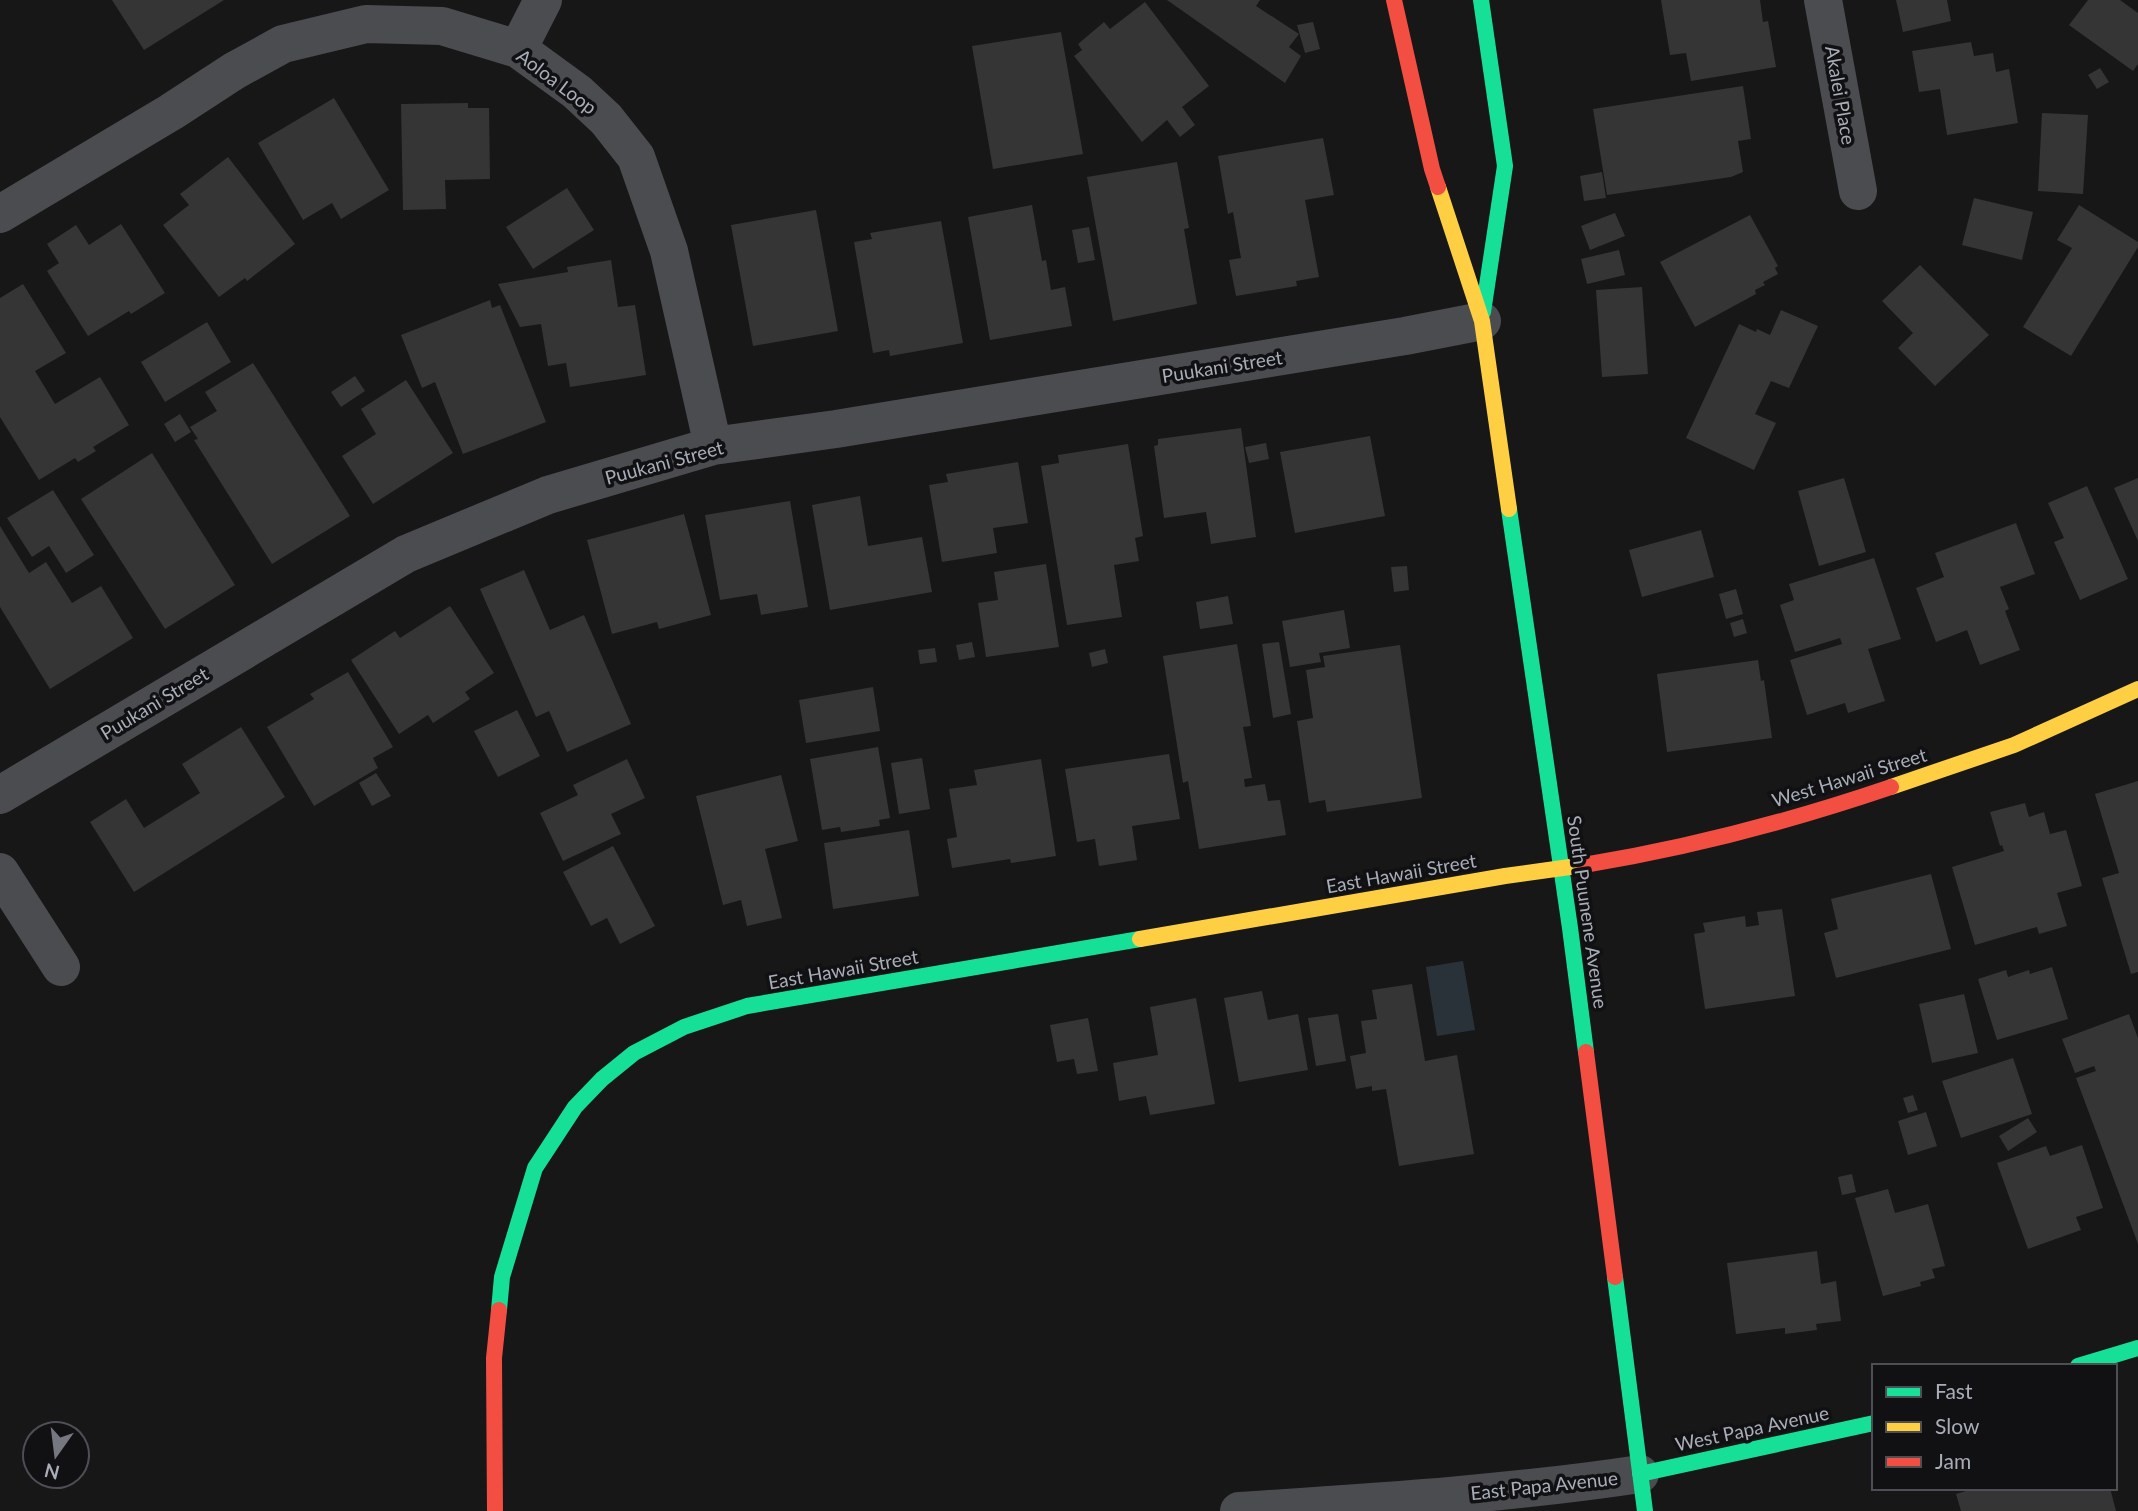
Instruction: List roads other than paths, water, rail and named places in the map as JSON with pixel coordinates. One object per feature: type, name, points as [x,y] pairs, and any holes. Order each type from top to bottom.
[{"type":"street","points":[[518,49],[543,0]]},
{"type":"street","name":"South Puunene Avenue","points":[[1394,0],[1432,169],[1482,321],[1573,956],[1643,1493]]},
{"type":"street","name":"South Puunene Avenue","points":[[1481,0],[1505,166],[1482,321]]},
{"type":"street","name":"Akalei Place","points":[[1823,0],[1858,191]]},
{"type":"street","name":"Aoloa Loop","points":[[0,214],[283,44],[366,24],[442,26],[518,49],[578,92],[606,119],[636,157],[669,251],[713,446]]},
{"type":"street","name":"Puukani Street","points":[[0,795],[406,554],[548,495],[713,446],[863,425],[1482,321]]},
{"type":"street","name":"West Hawaii Street","points":[[1560,870],[1707,841],[1861,798],[2026,741],[2138,689]]},
{"type":"street","name":"East Hawaii Street","points":[[495,1511],[494,1358],[502,1277],[535,1168],[575,1107],[602,1079],[634,1053],[684,1027],[747,1006],[1505,876],[1560,870]]},
{"type":"street","points":[[0,872],[61,967]]},
{"type":"street","points":[[2085,1364],[2138,1348]]},
{"type":"street","name":"West Papa Avenue","points":[[1643,1493],[1872,1424]]},
{"type":"street","name":"East Papa Avenue","points":[[1239,1511],[1407,1499],[1591,1481],[1643,1493]]}]
